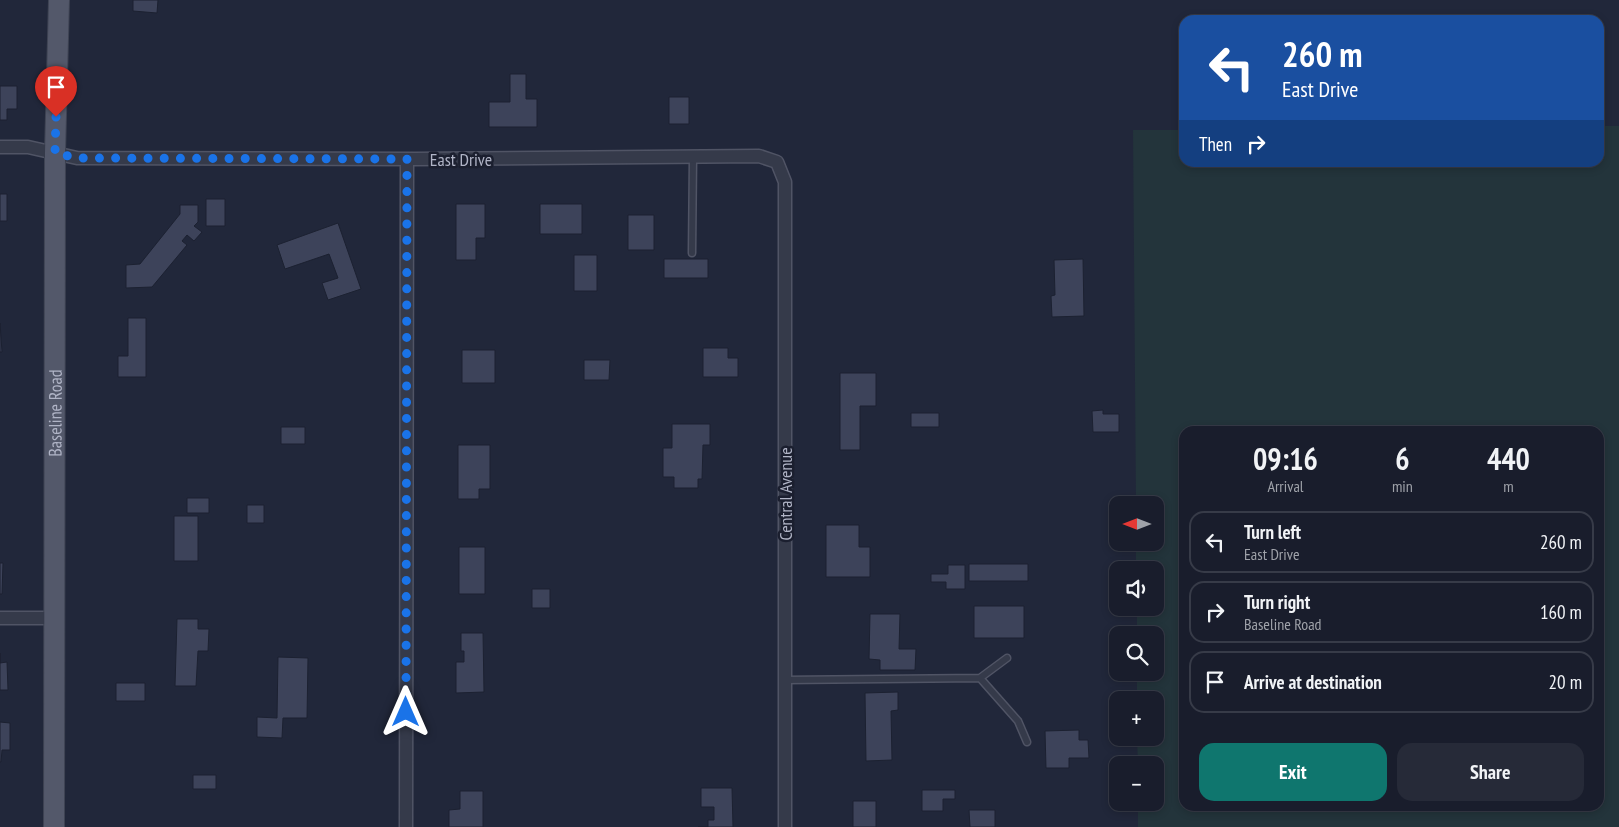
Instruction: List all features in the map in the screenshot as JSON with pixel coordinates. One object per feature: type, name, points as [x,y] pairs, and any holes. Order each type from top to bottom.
[{"type":"main road","name":"Baseline Road","points":[[54,827],[55,153],[59,0]]},
{"type":"street","name":"East Drive","points":[[0,147],[28,147],[77,158],[407,159],[759,156],[777,162]]},
{"type":"street","points":[[406,827],[407,159]]},
{"type":"street","name":"Central Avenue","points":[[777,162],[785,182],[785,827]]},
{"type":"street","points":[[0,618],[54,618]]},
{"type":"lane","points":[[692,252],[693,157]]},
{"type":"lane","points":[[785,680],[980,678],[1007,658]]},
{"type":"lane","points":[[980,678],[1018,721],[1028,742]]},
{"type":"shaded area","points":[[1604,126],[1619,126],[1619,827],[1138,827],[1138,811],[1164,811],[1164,756],[1138,756],[1137,746],[1164,746],[1164,691],[1137,691],[1137,681],[1164,681],[1164,626],[1137,626],[1137,616],[1164,616],[1164,561],[1136,561],[1136,551],[1164,551],[1164,496],[1136,496],[1133,130],[1179,130],[1179,167],[1604,167]]},
{"type":"building","points":[[133,0],[158,0],[157,13],[133,11]]},
{"type":"building","points":[[510,74],[526,74],[526,99],[537,99],[537,127],[489,127],[489,102],[510,102]]},
{"type":"building","points":[[0,86],[17,86],[17,109],[7,109],[7,120],[0,120]]},
{"type":"building","points":[[669,97],[689,97],[689,124],[669,124]]},
{"type":"building","points":[[0,194],[7,194],[7,221],[0,221]]},
{"type":"building","points":[[206,199],[225,199],[225,226],[206,226]]},
{"type":"building","points":[[456,204],[485,204],[485,238],[476,238],[476,260],[456,260]]},
{"type":"building","points":[[540,204],[582,204],[582,234],[540,234]]},
{"type":"building","points":[[180,205],[198,205],[198,222],[194,226],[202,232],[194,241],[187,235],[182,241],[187,245],[152,287],[126,288],[126,265],[140,264],[180,214]]},
{"type":"building","points":[[628,215],[654,215],[654,250],[628,250]]},
{"type":"building","points":[[338,223],[361,289],[328,300],[322,283],[338,278],[329,254],[285,269],[277,245]]},
{"type":"building","points":[[574,255],[597,255],[597,291],[574,291]]},
{"type":"building","points":[[664,259],[708,259],[708,278],[664,278]]},
{"type":"building","points":[[1083,259],[1084,316],[1052,317],[1051,296],[1055,295],[1054,260]]},
{"type":"building","points":[[128,318],[146,318],[146,377],[118,377],[118,356],[128,356]]},
{"type":"building","points":[[0,323],[2,352],[0,352]]},
{"type":"building","points":[[703,348],[728,348],[728,358],[738,358],[738,377],[703,377]]},
{"type":"building","points":[[462,350],[495,350],[495,383],[462,383]]},
{"type":"building","points":[[584,360],[610,360],[609,380],[584,380]]},
{"type":"building","points":[[840,373],[876,373],[876,406],[860,406],[860,450],[840,450]]},
{"type":"building","points":[[1103,410],[1103,414],[1119,414],[1119,432],[1093,432],[1092,411]]},
{"type":"building","points":[[911,413],[939,413],[939,427],[911,427]]},
{"type":"building","points":[[672,424],[710,424],[710,445],[703,445],[702,479],[698,479],[698,488],[674,488],[674,477],[663,477],[663,448],[672,448]]},
{"type":"building","points":[[281,427],[305,427],[305,444],[281,444]]},
{"type":"building","points":[[458,445],[490,445],[490,489],[479,489],[479,499],[458,499]]},
{"type":"building","points":[[187,498],[209,498],[209,513],[187,513]]},
{"type":"building","points":[[247,505],[264,505],[264,523],[247,523]]},
{"type":"building","points":[[174,516],[198,516],[198,561],[174,561]]},
{"type":"building","points":[[826,525],[859,525],[859,547],[870,547],[870,577],[826,577]]},
{"type":"building","points":[[459,547],[485,547],[485,594],[459,594]]},
{"type":"building","points":[[0,563],[3,563],[2,594],[0,594]]},
{"type":"building","points":[[969,564],[1028,564],[1028,581],[969,581]]},
{"type":"building","points":[[948,565],[965,565],[965,589],[946,589],[946,582],[931,582],[931,574],[948,574]]},
{"type":"building","points":[[532,589],[550,589],[550,608],[532,608]]},
{"type":"building","points":[[974,606],[1024,606],[1024,638],[974,638]]},
{"type":"building","points":[[870,614],[900,614],[899,649],[916,649],[915,670],[880,670],[880,660],[869,659]]},
{"type":"building","points":[[177,619],[198,619],[198,629],[209,629],[208,651],[198,651],[196,686],[175,686]]},
{"type":"building","points":[[461,633],[483,633],[484,692],[456,693],[456,662],[464,662],[464,651],[461,651]]},
{"type":"building","points":[[278,657],[308,658],[307,718],[283,718],[282,738],[257,737],[257,717],[277,718]]},
{"type":"building","points":[[7,662],[8,690],[0,690],[0,663]]},
{"type":"building","points":[[116,683],[145,683],[145,701],[116,701]]},
{"type":"building","points":[[898,692],[898,710],[891,711],[892,760],[866,761],[865,693]]},
{"type":"building","points":[[0,722],[10,723],[10,750],[2,750],[1,762],[0,762]]},
{"type":"building","points":[[1079,730],[1079,740],[1088,740],[1089,758],[1069,758],[1069,768],[1046,768],[1045,731]]},
{"type":"building","points":[[193,775],[216,775],[216,789],[193,789]]},
{"type":"building","points":[[701,788],[732,788],[733,827],[708,827],[708,820],[714,820],[714,807],[701,807]]},
{"type":"building","points":[[922,790],[955,790],[955,799],[943,799],[943,811],[922,811]]},
{"type":"building","points":[[460,791],[483,791],[483,827],[449,827],[449,810],[460,809]]},
{"type":"building","points":[[853,801],[876,801],[876,827],[853,827]]},
{"type":"building","points":[[969,810],[995,810],[995,827],[970,827]]},
{"type":"route","points":[[56,117],[55,153],[77,158],[407,159],[406,712]]}]
